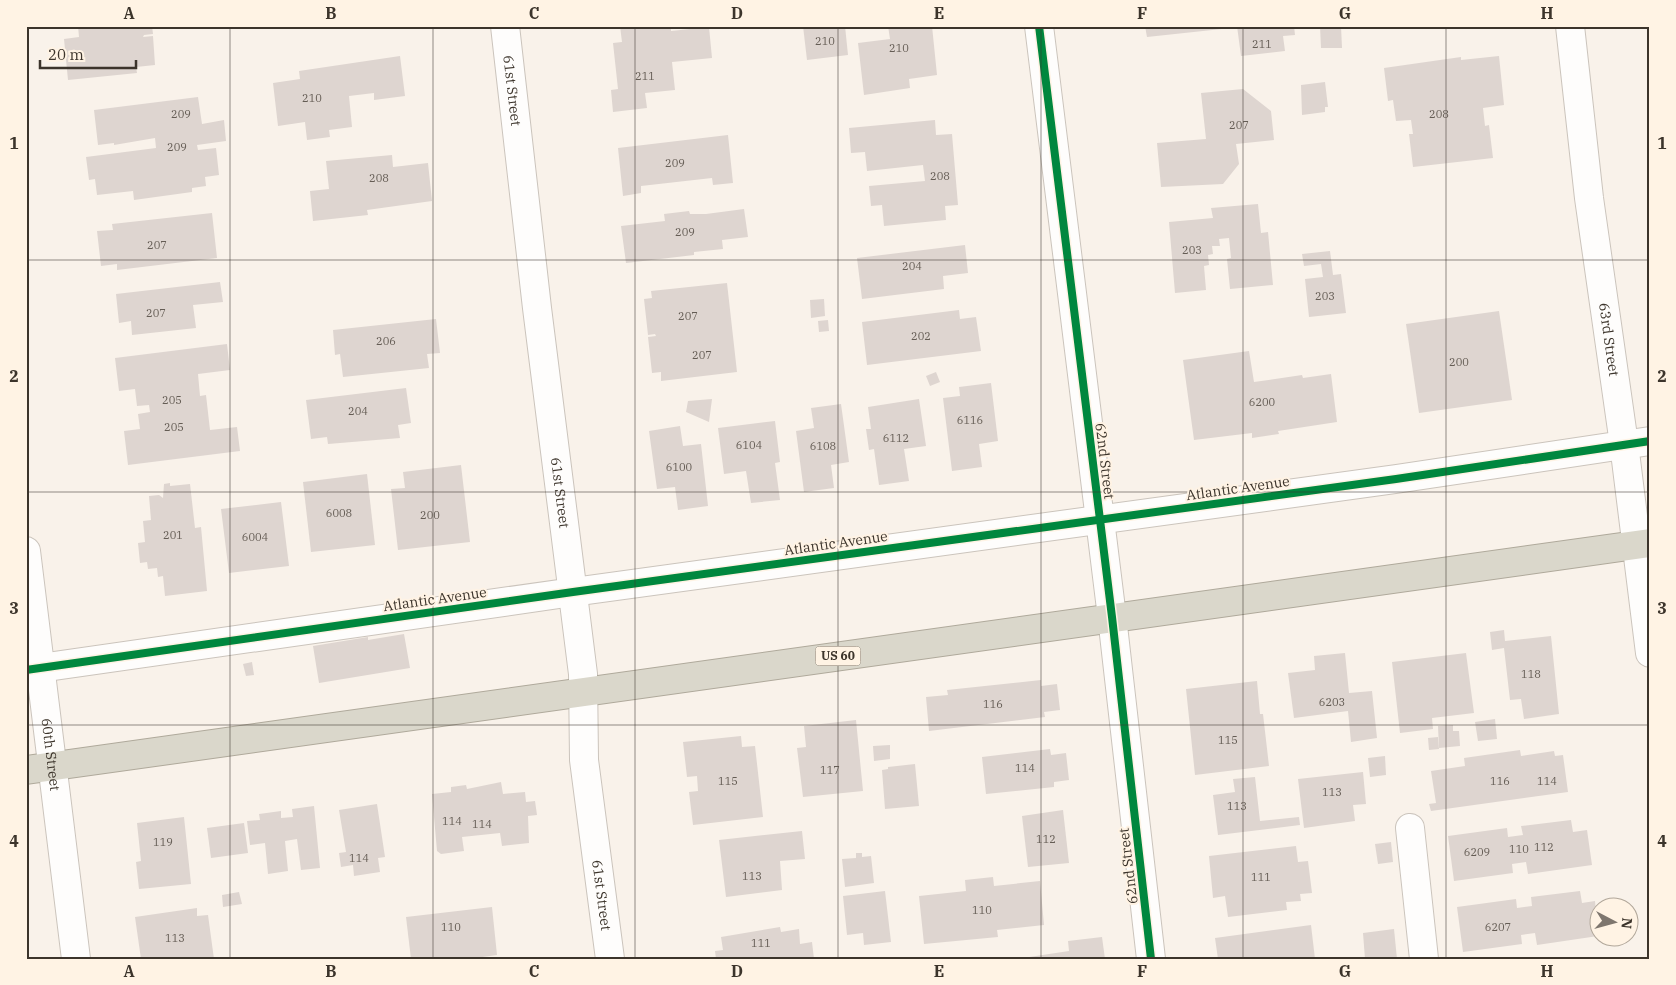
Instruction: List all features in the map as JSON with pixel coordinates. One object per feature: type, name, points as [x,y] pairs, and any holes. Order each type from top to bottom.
[{"type":"highway","name":"US 60","points":[[39,769],[1643,544]]},
{"type":"street","name":"61st Street","points":[[505,26],[537,308],[583,674],[584,760],[610,959]]},
{"type":"street","name":"62nd Street","points":[[1039,26],[1112,617],[1151,959]]},
{"type":"street","name":"63rd Street","points":[[1570,26],[1588,198],[1637,442],[1650,653]]},
{"type":"street","name":"Atlantic Avenue","points":[[33,669],[573,592],[1396,479],[1637,442]]},
{"type":"street","name":"60th Street","points":[[26,551],[39,769],[76,959]]},
{"type":"street","points":[[1410,828],[1424,959]]},
{"type":"building","points":[[78,26],[152,26],[153,34],[144,35],[143,37],[153,36],[155,65],[136,67],[137,73],[68,80],[64,39],[79,37]]},
{"type":"building","points":[[620,26],[671,26],[671,31],[709,27],[712,58],[672,62],[675,90],[645,93],[647,108],[613,112],[611,90],[618,89],[613,43],[622,42]]},
{"type":"building","points":[[803,26],[845,26],[848,55],[807,60]]},
{"type":"building","points":[[888,26],[932,26],[937,75],[909,79],[910,88],[864,95],[858,43],[890,39]]},
{"type":"building","points":[[1145,26],[1231,26],[1231,28],[1147,37]]},
{"type":"building","points":[[1237,26],[1294,26],[1295,35],[1283,36],[1285,51],[1241,56]]},
{"type":"building","points":[[1320,26],[1341,26],[1342,48],[1321,48]]},
{"type":"building","points":[[400,56],[405,96],[374,100],[374,93],[349,96],[352,127],[329,130],[330,137],[307,140],[305,122],[278,126],[273,83],[300,79],[299,71]]},
{"type":"building","points":[[1499,56],[1504,105],[1483,108],[1485,126],[1489,125],[1493,158],[1413,167],[1409,134],[1413,134],[1411,120],[1396,121],[1393,100],[1388,101],[1384,68],[1461,57],[1461,60]]},
{"type":"building","points":[[1325,82],[1328,107],[1325,107],[1325,112],[1302,115],[1301,85]]},
{"type":"building","points":[[1243,89],[1271,111],[1274,140],[1236,144],[1239,164],[1223,184],[1161,187],[1157,143],[1206,139],[1201,93]]},
{"type":"building","points":[[198,97],[202,124],[224,120],[226,141],[197,145],[198,150],[216,148],[219,175],[205,177],[206,186],[192,188],[192,192],[134,200],[133,191],[97,195],[95,179],[89,180],[86,157],[156,148],[155,138],[114,145],[114,143],[98,145],[94,110]]},
{"type":"building","points":[[935,120],[936,135],[952,134],[958,205],[945,206],[946,220],[884,226],[882,205],[871,206],[869,186],[925,181],[923,165],[867,171],[865,152],[851,153],[849,128]]},
{"type":"building","points":[[728,135],[733,183],[713,185],[712,178],[641,186],[641,193],[623,196],[618,148]]},
{"type":"building","points":[[392,155],[393,167],[428,163],[432,201],[367,210],[368,215],[313,221],[310,191],[329,189],[326,161]]},
{"type":"building","points":[[1258,204],[1261,233],[1268,232],[1273,285],[1230,289],[1227,259],[1231,258],[1229,238],[1219,239],[1220,246],[1212,246],[1213,254],[1208,255],[1209,265],[1204,266],[1206,290],[1175,293],[1169,222],[1213,218],[1211,208]]},
{"type":"building","points":[[744,209],[748,237],[722,240],[723,249],[694,252],[694,255],[626,263],[621,226],[665,221],[664,214],[689,211],[690,214],[706,214]]},
{"type":"building","points":[[212,213],[217,258],[117,270],[117,264],[101,266],[97,231],[113,230],[112,224]]},
{"type":"building","points":[[965,245],[968,273],[943,276],[944,289],[862,299],[857,258]]},
{"type":"building","points":[[1330,251],[1333,275],[1341,274],[1346,313],[1309,317],[1305,279],[1323,277],[1321,264],[1304,266],[1302,254]]},
{"type":"building","points":[[220,282],[223,302],[193,305],[196,328],[132,335],[131,321],[119,323],[116,294]]},
{"type":"building","points":[[727,283],[737,372],[661,381],[661,372],[652,373],[648,337],[656,336],[655,334],[648,335],[644,299],[652,298],[651,291]]},
{"type":"building","points":[[824,299],[825,316],[811,318],[810,300]]},
{"type":"building","points":[[959,310],[960,319],[976,317],[981,351],[867,365],[862,322]]},
{"type":"building","points":[[1499,311],[1512,400],[1419,413],[1406,324]]},
{"type":"building","points":[[436,319],[440,353],[427,354],[429,368],[343,377],[340,354],[335,355],[333,330]]},
{"type":"building","points":[[828,320],[829,331],[819,332],[818,321]]},
{"type":"building","points":[[227,344],[230,370],[198,374],[200,396],[206,395],[210,430],[237,427],[240,451],[128,465],[124,431],[140,429],[138,414],[150,412],[149,405],[137,406],[135,389],[119,391],[115,358]]},
{"type":"building","points":[[1249,351],[1254,382],[1302,375],[1303,378],[1331,374],[1337,422],[1278,431],[1279,434],[1252,438],[1252,433],[1194,440],[1183,360]]},
{"type":"building","points":[[936,372],[940,382],[930,386],[926,376]]},
{"type":"building","points":[[991,383],[998,441],[979,444],[982,467],[952,471],[943,398],[960,396],[959,387]]},
{"type":"building","points":[[406,388],[411,423],[398,425],[400,438],[328,444],[327,437],[311,439],[306,400]]},
{"type":"building","points":[[712,399],[709,422],[686,412],[688,401]]},
{"type":"building","points":[[919,399],[926,446],[904,449],[909,481],[879,485],[874,449],[869,450],[866,429],[871,429],[868,407]]},
{"type":"building","points":[[841,404],[849,462],[831,465],[834,488],[804,492],[796,431],[814,428],[811,408]]},
{"type":"building","points":[[775,421],[780,462],[775,463],[780,500],[751,503],[746,471],[724,474],[718,428]]},
{"type":"building","points":[[680,426],[683,446],[701,444],[708,506],[678,510],[675,487],[657,489],[649,431]]},
{"type":"building","points":[[461,465],[470,542],[398,550],[391,489],[405,488],[403,472]]},
{"type":"building","points":[[367,474],[375,545],[311,552],[303,482]]},
{"type":"building","points":[[170,483],[170,486],[190,484],[195,528],[201,527],[207,591],[165,596],[163,576],[158,577],[157,568],[148,569],[147,562],[140,563],[138,543],[145,542],[143,521],[151,520],[149,496],[159,495],[163,498],[164,484]]},
{"type":"building","points":[[281,502],[289,566],[229,573],[221,509]]},
{"type":"building","points":[[1504,630],[1505,641],[1551,636],[1559,714],[1524,719],[1521,699],[1510,700],[1504,648],[1492,650],[1490,632]]},
{"type":"building","points":[[404,634],[410,668],[319,683],[313,646],[368,637],[368,640]]},
{"type":"building","points":[[1345,653],[1349,693],[1372,691],[1377,738],[1351,742],[1348,711],[1294,718],[1288,673],[1315,670],[1314,656]]},
{"type":"building","points":[[1466,653],[1474,713],[1432,718],[1433,729],[1400,733],[1392,662]]},
{"type":"building","points":[[252,662],[254,675],[246,676],[243,664]]},
{"type":"building","points":[[1041,680],[1041,686],[1057,684],[1060,710],[1044,712],[1045,717],[929,731],[926,697],[948,695],[947,690]]},
{"type":"building","points":[[1257,681],[1260,714],[1263,714],[1269,766],[1195,775],[1186,689]]},
{"type":"building","points":[[1495,719],[1497,739],[1478,741],[1475,722]]},
{"type":"building","points":[[856,720],[863,791],[803,797],[797,748],[806,747],[804,726]]},
{"type":"building","points":[[1453,725],[1453,731],[1459,731],[1460,746],[1439,748],[1438,726]]},
{"type":"building","points":[[741,736],[742,747],[755,746],[763,817],[693,825],[689,792],[698,791],[697,776],[687,777],[683,742]]},
{"type":"building","points":[[1438,737],[1439,749],[1429,750],[1428,738]]},
{"type":"building","points":[[890,745],[890,759],[874,761],[873,746]]},
{"type":"building","points":[[1050,749],[1051,755],[1066,753],[1069,780],[1054,782],[1054,787],[986,794],[982,757]]},
{"type":"building","points":[[1520,750],[1521,756],[1554,751],[1555,756],[1563,755],[1568,792],[1431,811],[1429,804],[1436,803],[1431,771],[1465,766],[1464,758]]},
{"type":"building","points":[[1385,756],[1386,775],[1370,777],[1368,758]]},
{"type":"building","points":[[915,764],[919,806],[885,809],[882,770],[888,769],[888,767]]},
{"type":"building","points":[[1363,772],[1366,804],[1353,805],[1355,821],[1304,828],[1298,779]]},
{"type":"building","points":[[1255,777],[1260,821],[1299,817],[1300,825],[1218,835],[1213,795],[1235,792],[1233,779]]},
{"type":"building","points":[[501,782],[503,794],[525,792],[526,802],[535,801],[537,815],[528,816],[529,843],[502,846],[500,833],[462,837],[464,851],[441,854],[437,851],[432,794],[451,792],[451,787],[466,785],[467,789]]},
{"type":"building","points":[[377,804],[385,857],[378,858],[380,872],[354,876],[353,865],[341,867],[339,853],[346,852],[339,810]]},
{"type":"building","points":[[314,806],[320,868],[301,870],[297,839],[285,841],[288,871],[268,874],[265,843],[250,845],[247,821],[260,820],[259,814],[281,811],[281,818],[293,817],[292,809]]},
{"type":"building","points":[[1063,810],[1069,863],[1028,867],[1022,816]]},
{"type":"building","points":[[184,817],[191,884],[139,889],[136,862],[141,861],[137,823]]},
{"type":"building","points":[[1571,820],[1573,832],[1587,830],[1592,865],[1528,874],[1526,862],[1512,864],[1513,873],[1454,881],[1448,836],[1507,828],[1508,837],[1523,835],[1521,826]]},
{"type":"building","points":[[244,823],[248,853],[211,858],[207,828]]},
{"type":"building","points":[[802,831],[805,859],[780,861],[782,890],[726,897],[719,840]]},
{"type":"building","points":[[1391,842],[1393,862],[1378,864],[1375,844]]},
{"type":"building","points":[[1296,846],[1298,862],[1308,861],[1312,893],[1300,894],[1301,901],[1286,902],[1287,910],[1228,917],[1225,896],[1213,898],[1209,856]]},
{"type":"building","points":[[856,853],[862,853],[862,857],[871,856],[874,883],[845,887],[842,859],[856,858]]},
{"type":"building","points":[[993,877],[994,886],[1040,881],[1044,925],[997,930],[998,937],[924,944],[919,896],[966,891],[965,880]]},
{"type":"building","points":[[885,891],[891,942],[864,945],[863,933],[847,935],[843,896]]},
{"type":"building","points":[[1580,891],[1582,903],[1588,902],[1588,937],[1537,945],[1535,933],[1521,935],[1522,944],[1463,952],[1457,907],[1516,899],[1517,908],[1532,906],[1531,897]]},
{"type":"building","points":[[239,892],[242,904],[223,907],[222,895]]},
{"type":"building","points":[[492,907],[497,955],[468,959],[411,959],[406,917]]},
{"type":"building","points":[[197,908],[197,916],[208,915],[214,959],[141,959],[135,917]]},
{"type":"building","points":[[1311,925],[1315,959],[1218,959],[1215,938]]},
{"type":"building","points":[[780,927],[781,932],[799,929],[800,944],[812,942],[814,959],[716,959],[715,951],[723,950],[721,937]]},
{"type":"building","points":[[1394,929],[1397,959],[1365,959],[1363,933]]},
{"type":"building","points":[[1102,937],[1105,959],[1016,959],[1069,951],[1068,941]]},
{"type":"cycle path","points":[[1039,26],[1112,617],[1151,959]]},
{"type":"cycle path","points":[[26,670],[573,592],[1396,479],[1650,441]]}]
